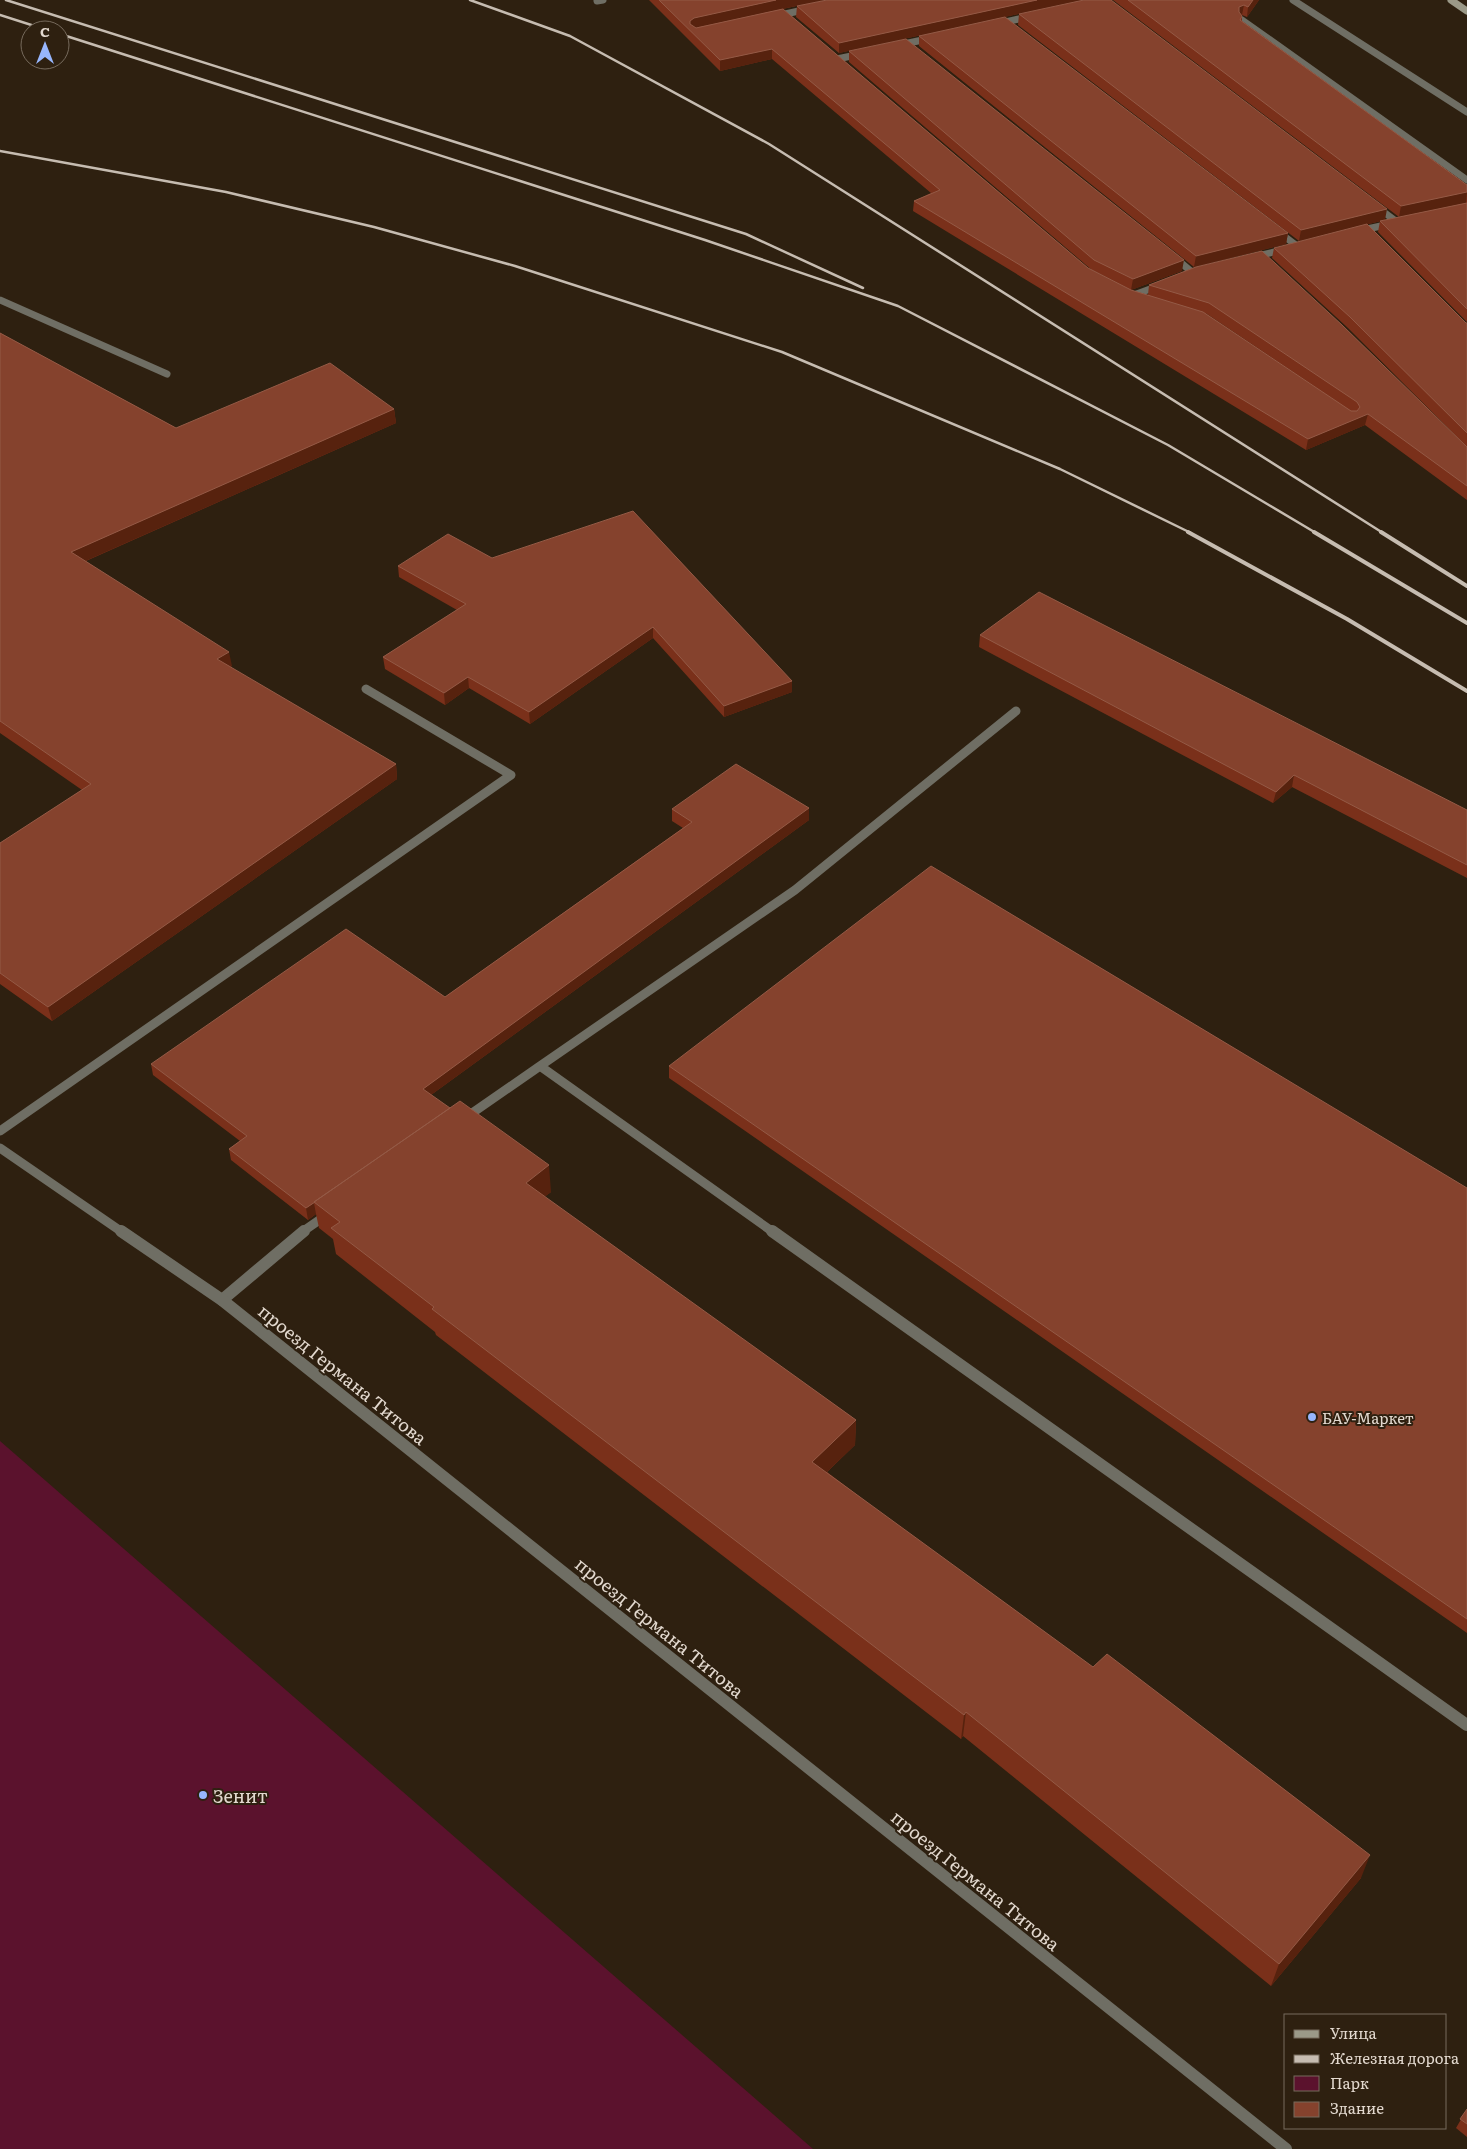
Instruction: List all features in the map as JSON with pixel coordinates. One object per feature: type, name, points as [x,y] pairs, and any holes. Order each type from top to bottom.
[{"type":"main road","points":[[1451,0],[1467,11]]},
{"type":"street","points":[[1293,0],[1467,112]]},
{"type":"street","points":[[767,18],[813,8]]},
{"type":"street","points":[[785,14],[793,20]]},
{"type":"street","points":[[988,26],[1042,14]]},
{"type":"street","points":[[1242,20],[1467,180]]},
{"type":"street","points":[[1006,22],[1014,28]]},
{"type":"street","points":[[890,48],[943,36]]},
{"type":"street","points":[[907,44],[915,50]]},
{"type":"street","points":[[837,59],[872,51]]},
{"type":"street","points":[[830,52],[845,65]]},
{"type":"street","points":[[1373,204],[1397,222]]},
{"type":"street","points":[[1349,233],[1406,220]]},
{"type":"street","points":[[1273,228],[1297,246]]},
{"type":"street","points":[[1367,229],[1374,236]]},
{"type":"street","points":[[1241,260],[1306,244]]},
{"type":"street","points":[[1170,254],[1193,273]]},
{"type":"street","points":[[1261,255],[1268,262]]},
{"type":"street","points":[[1184,276],[1203,270]]},
{"type":"street","points":[[1131,296],[1167,282]]},
{"type":"street","points":[[1123,292],[1140,298]]},
{"type":"street","points":[[0,300],[167,374]]},
{"type":"street","points":[[0,1131],[511,775],[366,690]]},
{"type":"street","points":[[452,1127],[795,890],[1016,711]]},
{"type":"street","points":[[540,1066],[1467,1725]]},
{"type":"street","name":"проезд Германа Титова","points":[[0,1148],[222,1300],[1286,2149]]},
{"type":"street","points":[[222,1300],[309,1226],[333,1210]]},
{"type":"green space","name":"Зенит","points":[[0,1441],[813,2149],[0,2149]]},
{"type":"building","points":[[659,0],[776,0],[694,18],[690,21],[690,24],[696,28],[783,9],[1088,268],[1131,290],[1203,312],[1351,411],[1357,411],[1360,407],[1357,402],[1209,303],[1149,285],[1196,267],[1262,251],[1342,325],[1467,447],[1467,486],[1368,414],[1308,439],[914,201],[940,190],[772,49],[720,60]]},
{"type":"building","points":[[827,0],[1037,0],[839,43],[797,6]]},
{"type":"building","points":[[1084,0],[1111,0],[1387,209],[1301,230],[1019,14]]},
{"type":"building","points":[[1128,0],[1253,0],[1248,7],[1244,5],[1239,7],[1239,12],[1242,16],[1240,20],[1467,185],[1467,192],[1401,206]]},
{"type":"building","points":[[1005,17],[1288,233],[1196,256],[919,36]]},
{"type":"building","points":[[906,39],[1184,260],[1133,279],[1094,260],[849,51]]},
{"type":"building","points":[[1467,203],[1467,309],[1380,221]]},
{"type":"building","points":[[1367,224],[1467,323],[1467,433],[1350,317],[1274,248]]},
{"type":"building","points":[[0,333],[176,428],[330,363],[394,409],[71,552],[229,652],[217,659],[396,764],[48,1007],[0,973],[0,843],[91,784],[0,721]]},
{"type":"building","points":[[633,511],[792,681],[724,706],[653,627],[529,712],[468,677],[444,693],[383,657],[466,604],[398,566],[448,534],[492,558]]},
{"type":"building","points":[[1039,592],[1467,810],[1467,865],[1294,775],[1276,792],[980,635]]},
{"type":"building","points":[[736,764],[809,808],[423,1089],[450,1108],[306,1208],[229,1149],[247,1136],[151,1064],[346,929],[445,997],[692,822],[672,809]]},
{"type":"building","name":"БАУ-Маркет","points":[[931,866],[1467,1188],[1467,1619],[669,1066]]},
{"type":"building","points":[[460,1101],[549,1165],[526,1183],[856,1420],[812,1462],[1093,1667],[1107,1654],[1370,1855],[1279,1964],[966,1712],[964,1715],[432,1309],[434,1307],[331,1228],[340,1222],[314,1202]]},
{"type":"building","points":[[1467,2109],[1467,2124],[1460,2119]]},
{"type":"railway","points":[[6,0],[746,234],[863,288]]},
{"type":"railway","points":[[470,0],[570,36],[769,144],[1383,533]]},
{"type":"railway","points":[[0,15],[20,21]]},
{"type":"railway","points":[[70,37],[705,240],[898,306],[1168,445],[1316,533]]},
{"type":"railway","points":[[0,151],[226,192],[374,227],[515,266],[782,352],[1060,469],[1191,533]]},
{"type":"railway","points":[[1188,532],[1347,619],[1467,691]]},
{"type":"railway","points":[[1314,532],[1467,623]]},
{"type":"railway","points":[[1381,532],[1467,586]]},
{"type":"place","name":"БАУ-Маркет","points":[[1312,1417]]},
{"type":"place","name":"Зенит","points":[[203,1795]]}]
